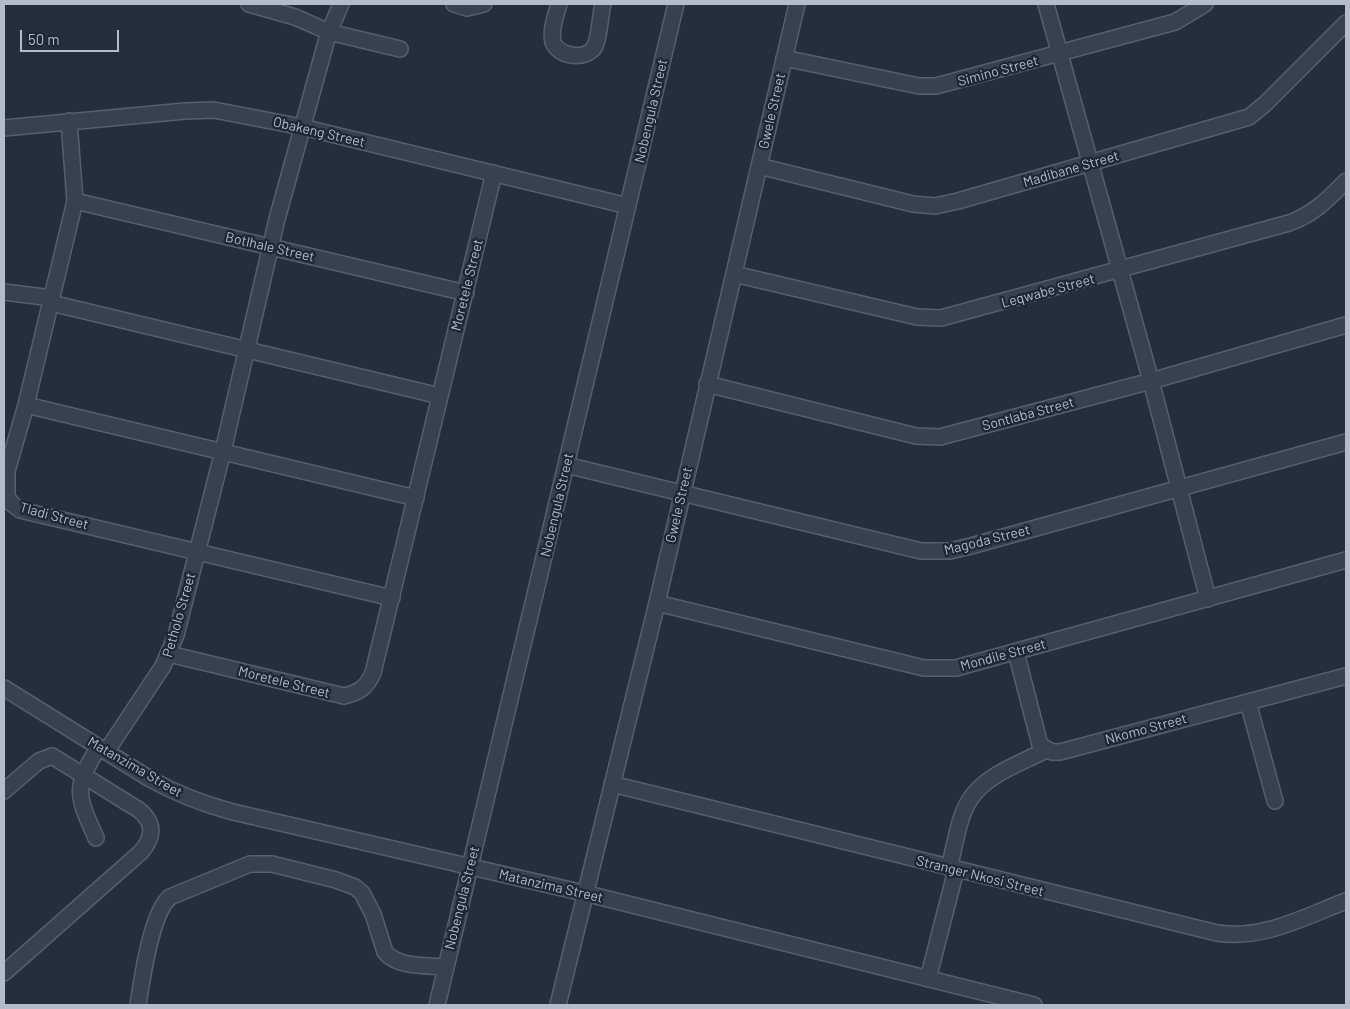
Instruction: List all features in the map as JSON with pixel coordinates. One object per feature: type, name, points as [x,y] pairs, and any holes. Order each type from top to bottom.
[{"type":"street","points":[[249,4],[296,17],[329,32],[400,49]]},
{"type":"street","name":"Petholo Street","points":[[82,776],[164,666],[169,654],[223,451],[270,247],[302,126],[329,32],[341,4]]},
{"type":"street","points":[[454,4],[467,8],[484,4]]},
{"type":"street","points":[[559,4],[552,36],[554,45],[562,52],[580,55],[587,53],[594,47],[602,4]]},
{"type":"street","name":"Nobengula Street","points":[[437,1005],[676,4]]},
{"type":"street","name":"Gwele Street","points":[[558,1005],[584,893],[657,603],[797,4]]},
{"type":"street","points":[[1046,4],[1151,380],[1208,599]]},
{"type":"street","name":"Simino Street","points":[[784,58],[926,87],[948,84],[1175,22],[1205,4]]},
{"type":"street","name":"Madibane Street","points":[[759,166],[913,204],[935,206],[958,201],[1249,116],[1265,104],[1346,23]]},
{"type":"street","name":"Obakeng Street","points":[[4,128],[214,110],[302,126],[628,206]]},
{"type":"street","name":"Tladi Street","points":[[70,121],[75,201],[26,405],[5,470],[7,496],[12,504],[20,510],[197,551]]},
{"type":"street","name":"Moretele Street","points":[[169,654],[344,696],[357,693],[367,686],[373,673],[392,598],[494,173]]},
{"type":"street","name":"Leqwabe Street","points":[[734,274],[929,319],[955,316],[1303,218],[1321,206],[1346,181]]},
{"type":"street","name":"Botlhale Street","points":[[75,201],[466,293]]},
{"type":"street","points":[[4,292],[52,300],[149,326],[440,396]]},
{"type":"street","name":"Sontlaba Street","points":[[707,384],[928,438],[950,435],[1346,325]]},
{"type":"street","points":[[26,405],[416,498]]},
{"type":"street","name":"Magoda Street","points":[[566,465],[921,551],[934,552],[971,546],[1346,442]]},
{"type":"street","points":[[197,551],[392,598]]},
{"type":"street","name":"Mondile Street","points":[[657,603],[924,668],[956,668],[1346,560]]},
{"type":"street","points":[[928,979],[953,869],[963,814],[970,798],[994,777],[1046,750],[1040,745],[1016,652]]},
{"type":"street","name":"Nkomo Street","points":[[1046,750],[1060,752],[1346,676]]},
{"type":"street","name":"Matanzima Street","points":[[4,688],[173,792],[199,802],[233,812],[584,893],[1034,1005]]},
{"type":"street","points":[[1248,702],[1276,801]]},
{"type":"street","points":[[4,791],[45,758],[56,758],[147,817],[151,825],[150,841],[4,973]]},
{"type":"street","points":[[82,776],[80,798],[96,838]]},
{"type":"street","name":"Stranger Nkosi Street","points":[[612,784],[953,869],[1235,936],[1266,931],[1346,901]]},
{"type":"street","points":[[138,1005],[155,925],[162,903],[170,896],[250,864],[272,864],[336,880],[355,887],[368,903],[385,952],[391,958],[399,962],[446,967]]}]
